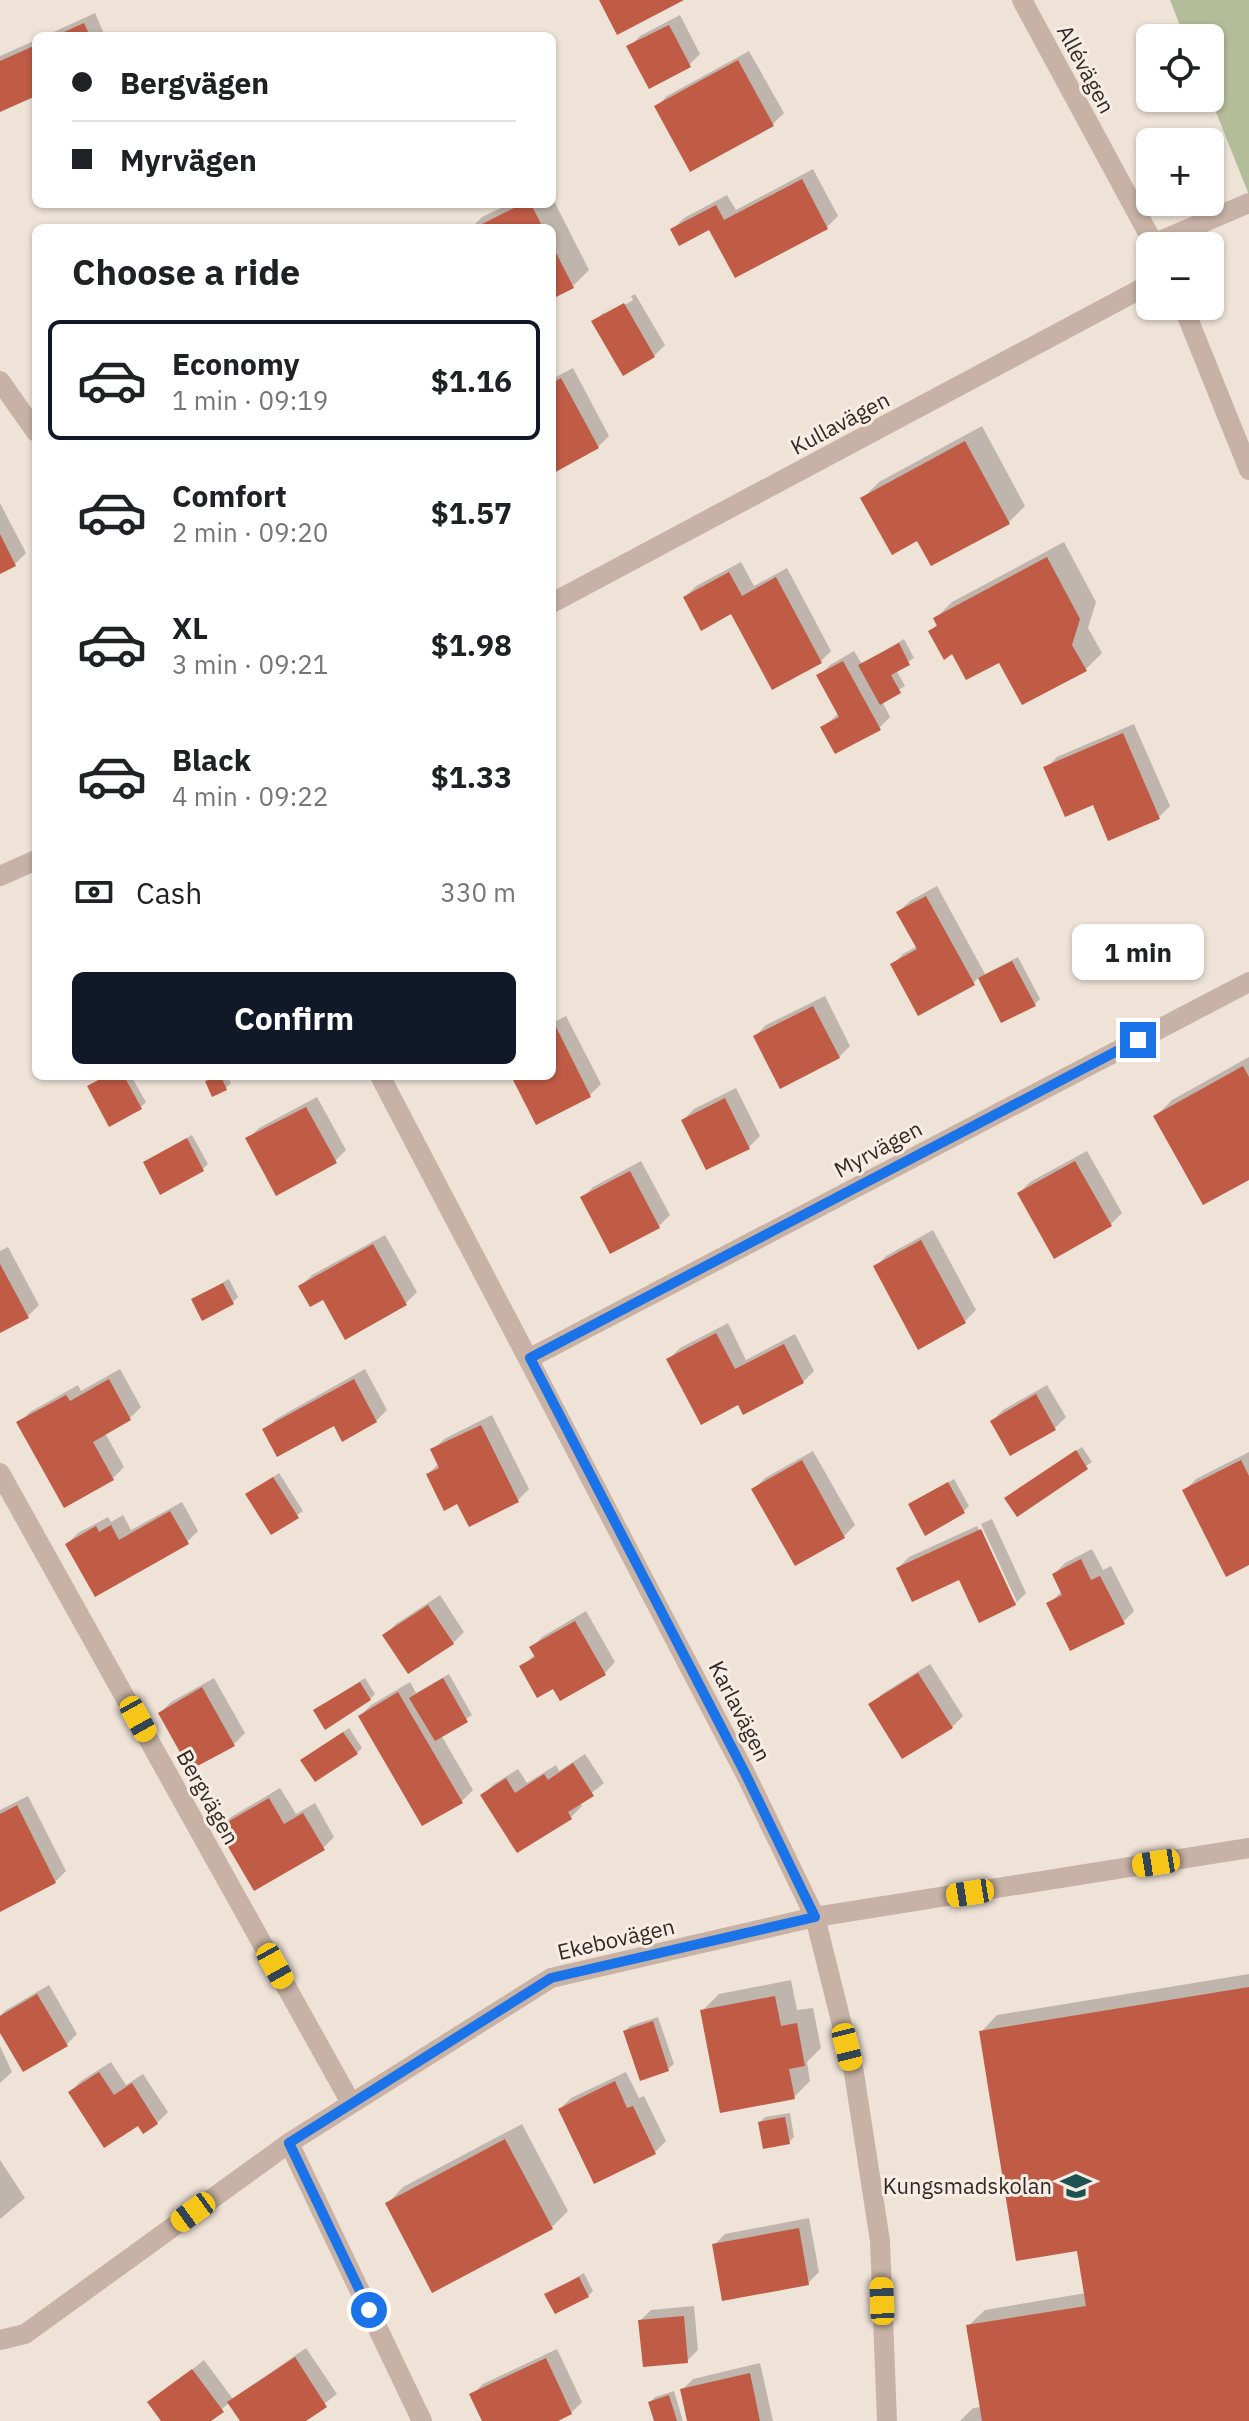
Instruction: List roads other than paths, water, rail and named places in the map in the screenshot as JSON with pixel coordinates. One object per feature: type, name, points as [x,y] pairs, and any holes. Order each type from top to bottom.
[{"type":"street","name":"Allévägen","points":[[1022,0],[1147,232]]},
{"type":"street","points":[[1183,232],[1249,203]]},
{"type":"street","name":"Kullavägen","points":[[556,601],[1136,291]]},
{"type":"street","points":[[1189,320],[1249,470]]},
{"type":"street","points":[[0,381],[32,426]]},
{"type":"street","points":[[0,876],[32,862]]},
{"type":"street","name":"Myrvägen","points":[[530,1358],[1249,982]]},
{"type":"street","name":"Karlavägen","points":[[382,1080],[745,1773],[815,1917],[854,2073],[880,2241],[887,2421]]},
{"type":"street","name":"Bergvägen","points":[[0,1473],[351,2103]]},
{"type":"street","name":"Ekebovägen","points":[[0,2340],[25,2334],[289,2143],[551,1978],[815,1917],[1249,1848]]},
{"type":"street","points":[[289,2143],[422,2421]]},
{"type":"place","name":"Kungsmadskolan","points":[[1076,2186]]}]
